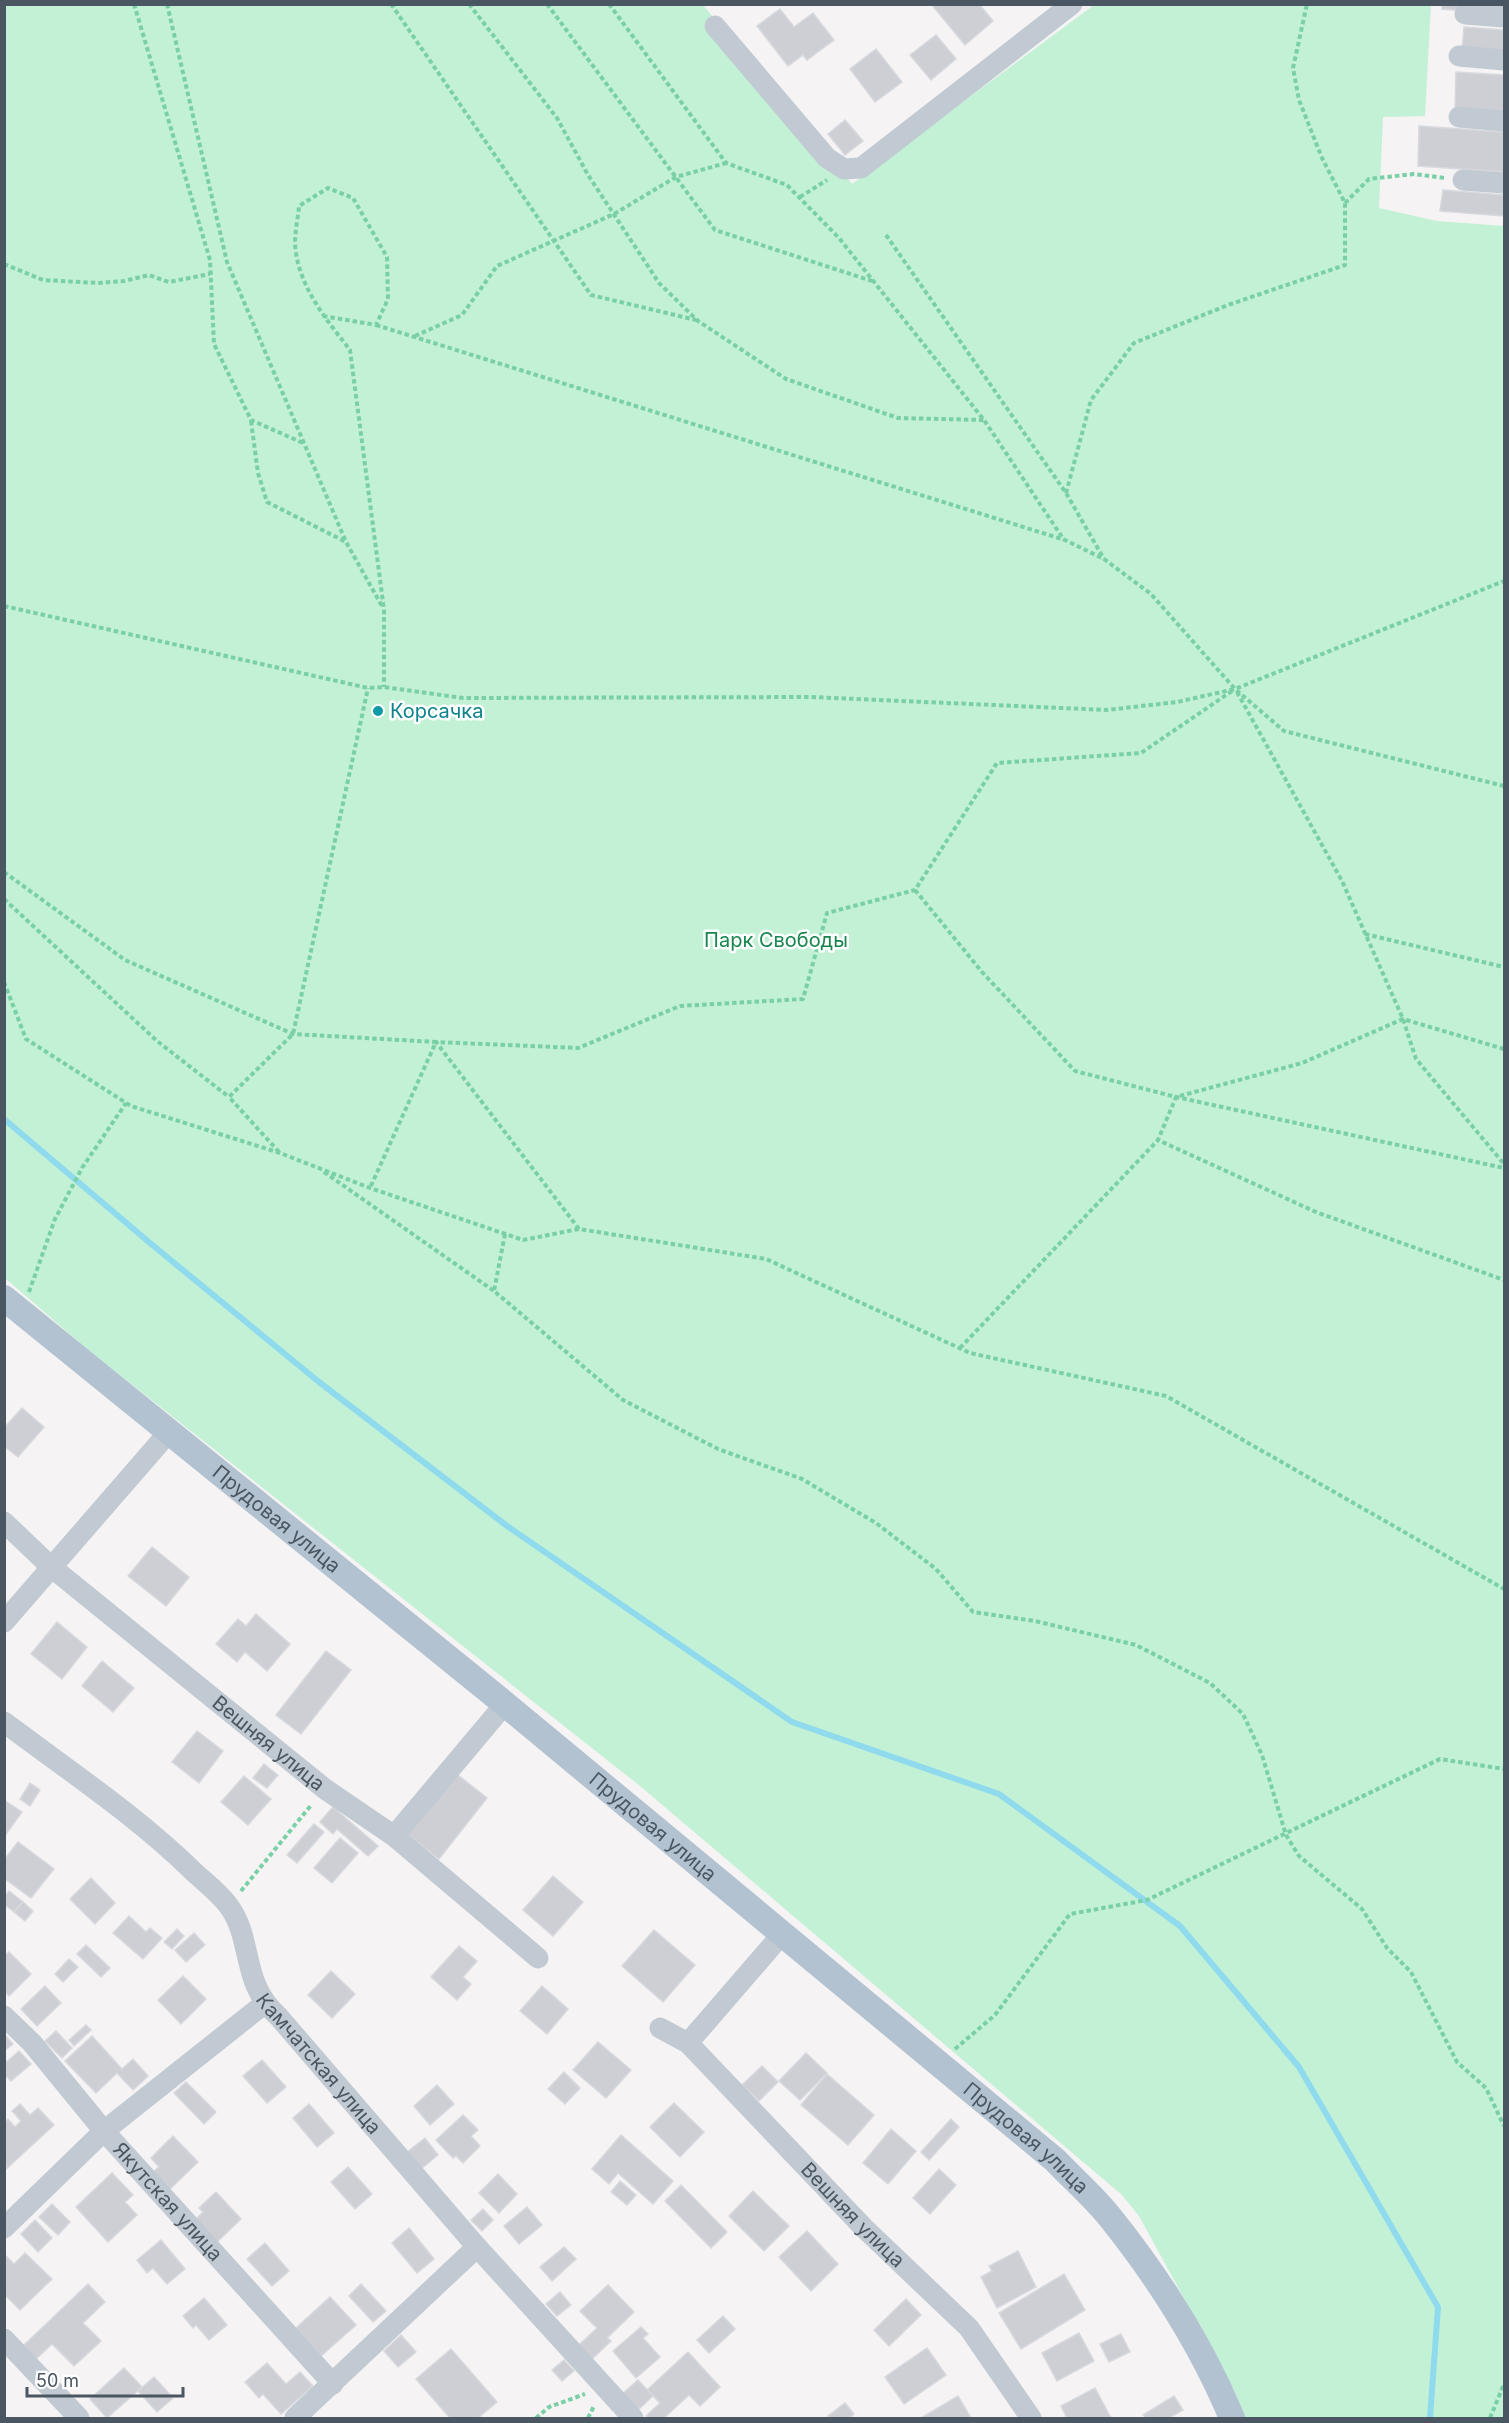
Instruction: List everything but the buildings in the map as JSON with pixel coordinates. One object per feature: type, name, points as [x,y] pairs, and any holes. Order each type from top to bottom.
[{"type":"main road","name":"Прудовая улица","points":[[13,1305],[505,1704],[1055,2160],[1108,2215],[1165,2292],[1221,2392],[1232,2418]]},
{"type":"street","points":[[714,26],[828,158],[844,169],[861,168],[1072,4]]},
{"type":"street","points":[[1465,14],[1504,18]]},
{"type":"street","points":[[1459,56],[1504,60]]},
{"type":"street","points":[[1459,117],[1504,121]]},
{"type":"street","points":[[1463,180],[1504,183]]},
{"type":"street","points":[[4,1622],[50,1566],[139,1469],[169,1432]]},
{"type":"street","name":"Вешняя улица","points":[[4,1522],[50,1566],[325,1789],[394,1836],[538,1958]]},
{"type":"street","points":[[394,1836],[505,1704]]},
{"type":"street","name":"Камчатская улица","points":[[4,1722],[166,1844],[229,1906],[241,1932],[254,1982],[264,2004],[278,2016],[477,2247],[633,2418]]},
{"type":"street","points":[[688,2043],[783,1933]]},
{"type":"street","points":[[4,2228],[104,2131],[264,2004]]},
{"type":"street","name":"Якутская улица","points":[[4,2016],[32,2043],[104,2131],[333,2384]]},
{"type":"street","name":"Вешняя улица","points":[[660,2028],[688,2043],[864,2228],[969,2328],[1031,2418]]},
{"type":"street","points":[[295,2418],[477,2247]]},
{"type":"street","points":[[4,2339],[80,2418]]},
{"type":"path","points":[[134,4],[210,260],[214,344],[251,420],[258,473],[267,502],[304,518],[346,542]]},
{"type":"path","points":[[167,4],[227,262],[346,542],[384,610]]},
{"type":"path","points":[[391,4],[591,295],[698,321]]},
{"type":"path","points":[[469,4],[557,118],[658,283],[698,321],[786,379],[898,418],[984,420]]},
{"type":"path","points":[[547,4],[716,230],[873,281]]},
{"type":"path","points":[[609,4],[726,163],[787,185],[839,238],[984,420],[1065,540]]},
{"type":"path","points":[[1066,493],[1091,400],[1134,343],[1228,305],[1344,265],[1345,203],[1322,158],[1299,100],[1293,68],[1307,4]]},
{"type":"path","points":[[415,336],[462,315],[498,266],[614,214],[676,177],[726,163]]},
{"type":"path","points":[[800,197],[844,169]]},
{"type":"path","points":[[1345,203],[1370,179],[1414,174],[1463,180]]},
{"type":"path","points":[[376,325],[388,299],[387,257],[353,198],[328,188],[299,206],[295,244],[303,278],[323,316],[350,350],[384,610],[384,687]]},
{"type":"path","points":[[886,234],[1066,493],[1104,559]]},
{"type":"path","points":[[4,264],[43,280],[98,283],[124,281],[149,275],[169,282],[210,274]]},
{"type":"path","points":[[323,316],[376,325],[415,336],[1065,540],[1104,559],[1151,594],[1235,689],[1284,730],[1504,786]]},
{"type":"path","points":[[251,420],[304,443]]},
{"type":"path","points":[[4,606],[368,688],[384,687],[463,699],[811,697],[1107,710],[1177,702],[1235,689],[1504,581]]},
{"type":"path","points":[[229,1097],[293,1034],[368,688]]},
{"type":"path","points":[[4,872],[125,960],[293,1034],[578,1048],[680,1006],[803,999],[826,913],[915,890],[997,763],[1141,753],[1235,689]]},
{"type":"path","points":[[1235,689],[1342,881],[1403,1019],[1416,1059],[1504,1166]]},
{"type":"path","points":[[915,890],[982,972],[1075,1071],[1176,1097],[1504,1166]]},
{"type":"path","points":[[4,898],[157,1041],[229,1097],[280,1153]]},
{"type":"path","points":[[1364,933],[1504,967]]},
{"type":"path","points":[[4,982],[26,1038],[126,1103],[280,1153],[370,1188],[524,1240],[579,1229],[766,1259],[970,1353],[1166,1396],[1504,1589]]},
{"type":"path","points":[[1176,1097],[1302,1063],[1403,1019],[1504,1049]]},
{"type":"path","points":[[370,1188],[436,1042]]},
{"type":"path","points":[[436,1042],[579,1229]]},
{"type":"path","points":[[959,1348],[1158,1140],[1176,1097]]},
{"type":"path","points":[[13,1305],[82,1168],[126,1103]]},
{"type":"path","points":[[1158,1140],[1316,1212],[1504,1281]]},
{"type":"path","points":[[318,1168],[494,1291],[623,1400],[717,1449],[802,1479],[876,1523],[936,1569],[974,1612],[1035,1621],[1136,1645],[1210,1683],[1243,1714],[1262,1755],[1286,1835],[1299,1856],[1362,1909],[1387,1948],[1411,1972],[1457,2062],[1486,2088],[1504,2126]]},
{"type":"path","points":[[494,1291],[505,1234]]},
{"type":"path","points":[[939,2064],[995,2014],[1070,1914],[1147,1900],[1440,1759],[1504,1769]]},
{"type":"path","points":[[229,1906],[325,1789]]},
{"type":"path","points":[[1490,2418],[1504,2384]]},
{"type":"path","points":[[536,2418],[549,2407],[604,2387]]},
{"type":"path","points":[[588,2418],[604,2387]]},
{"type":"green space","name":"Парк Свободы","points":[[5,5],[703,5],[852,184],[1094,5],[1431,5],[1425,116],[1383,117],[1379,208],[1437,221],[1504,226],[1504,2418],[1245,2418],[1234,2390],[1139,2216],[1122,2195],[640,1786],[87,1349],[5,1278]]},
{"type":"waterway","points":[[4,1119],[319,1382],[507,1526],[792,1722],[999,1794],[1180,1926],[1299,2067],[1438,2307],[1430,2418]]},
{"type":"place","name":"Корсачка","points":[[378,711]]}]
